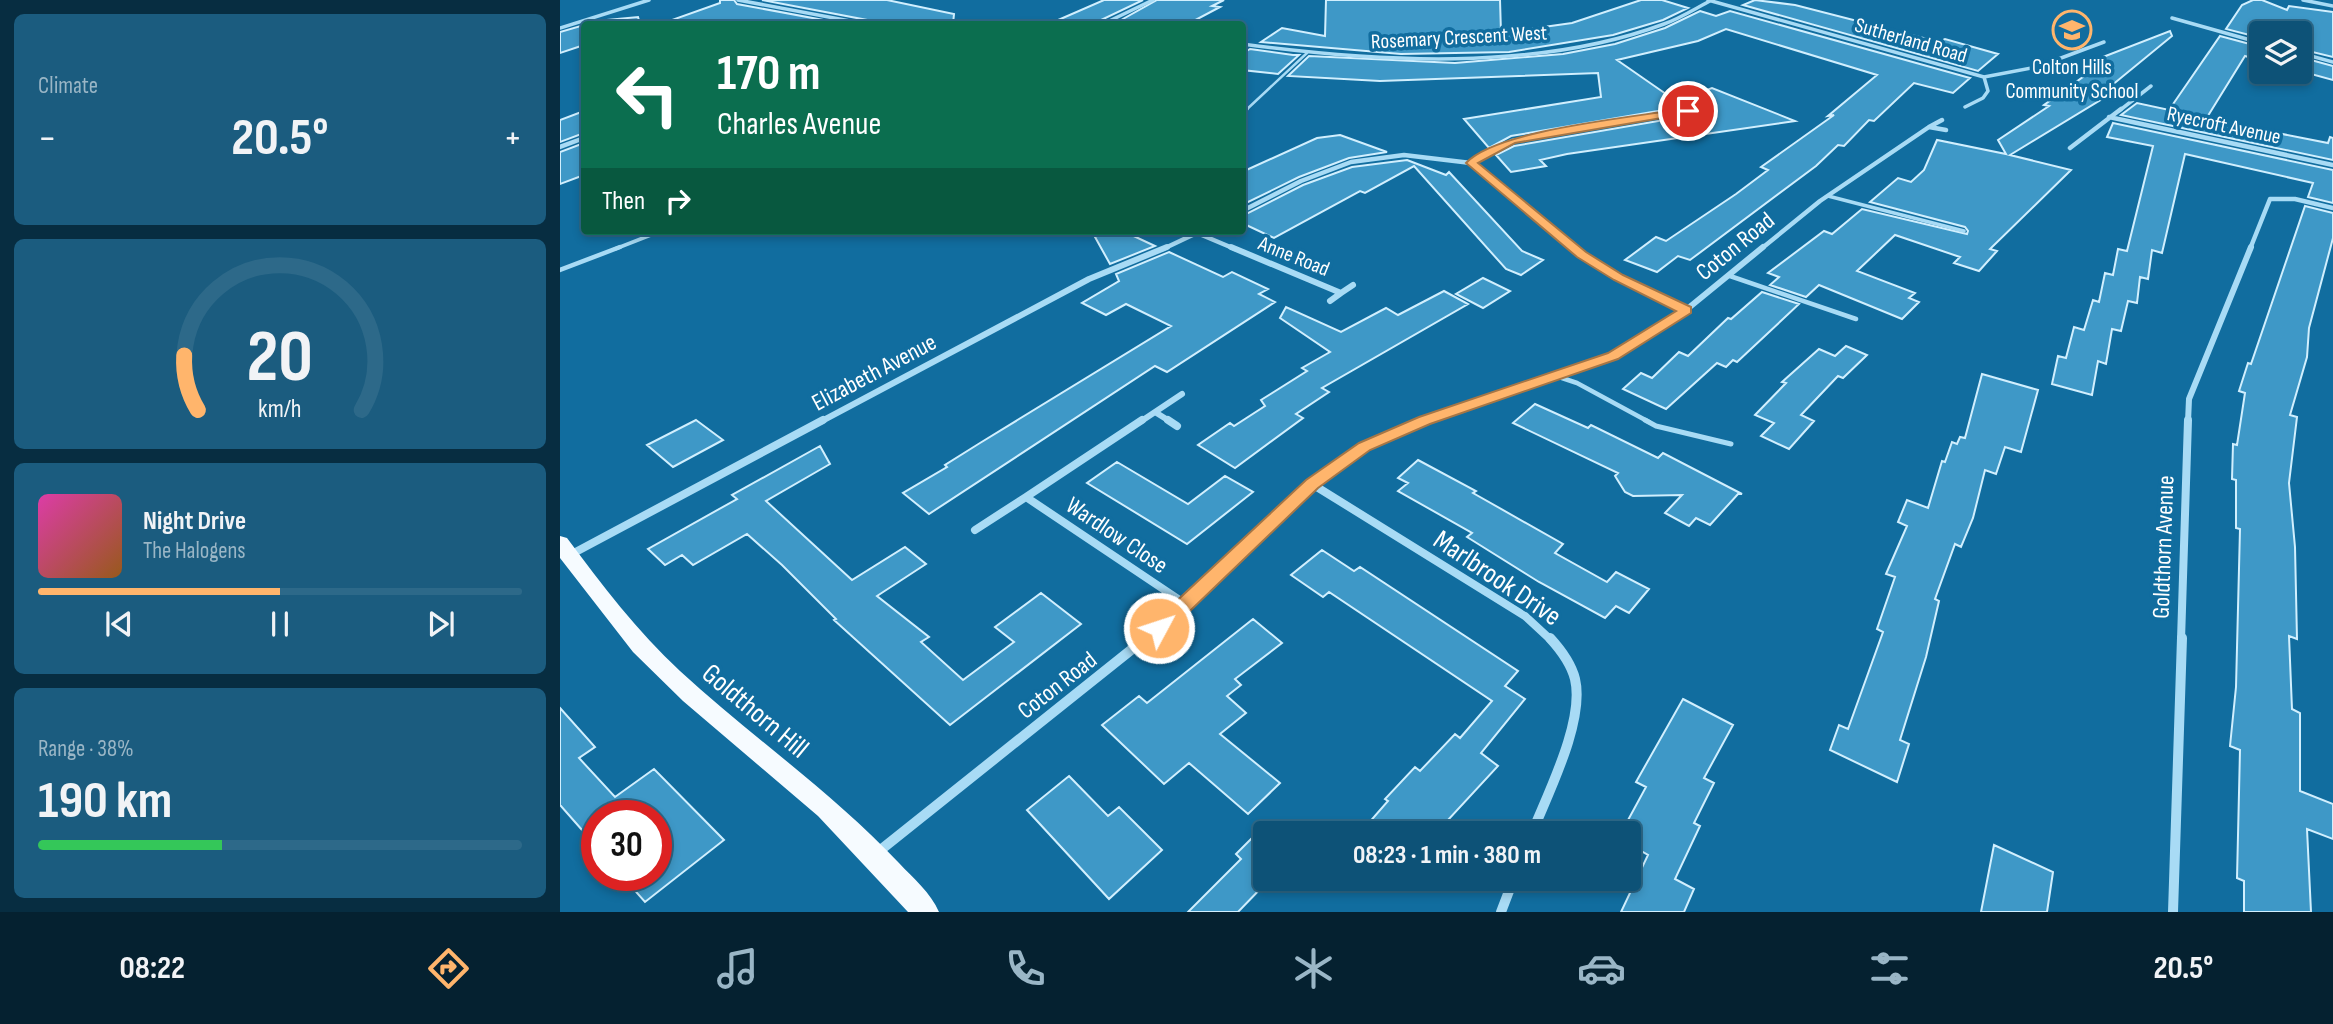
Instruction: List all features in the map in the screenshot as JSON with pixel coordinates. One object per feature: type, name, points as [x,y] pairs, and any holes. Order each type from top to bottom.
[{"type":"main road","name":"Goldthorn Hill","points":[[565,549],[616,618],[652,658],[695,698],[812,795],[875,854],[926,912]]},
{"type":"street","points":[[582,21],[649,0]]},
{"type":"street","points":[[738,0],[850,21]]},
{"type":"street","points":[[1111,21],[1153,0]]},
{"type":"street","name":"Rosemary Crescent West","points":[[1246,45],[1307,53],[1432,58],[1550,49],[1645,29],[1710,0]]},
{"type":"street","name":"Sutherland Road","points":[[1710,0],[1984,77],[2037,67]]},
{"type":"street","points":[[2303,0],[2333,6]]},
{"type":"street","points":[[2172,18],[2249,40]]},
{"type":"street","points":[[560,28],[581,21]]},
{"type":"street","points":[[2037,67],[2105,42]]},
{"type":"street","points":[[2312,56],[2333,62]]},
{"type":"street","name":"Sutherland Road","points":[[1965,107],[1988,91],[1984,77]]},
{"type":"street","points":[[2070,148],[2151,86]]},
{"type":"street","points":[[1682,106],[1695,117]]},
{"type":"street","points":[[1471,163],[1483,154],[1512,141],[1688,111]]},
{"type":"street","name":"Ryecroft Avenue","points":[[2109,117],[2333,165]]},
{"type":"street","name":"Coton Road","points":[[875,854],[1187,605],[1312,484],[1364,447],[1390,434],[1613,356],[1686,310],[1828,196],[1916,133],[1942,120]]},
{"type":"street","points":[[1929,127],[1946,130]]},
{"type":"street","points":[[560,147],[581,139]]},
{"type":"street","points":[[1246,209],[1348,160],[1400,154],[1471,163],[1582,254],[1618,278],[1686,310]]},
{"type":"street","name":"Goldthorn Avenue","points":[[2173,912],[2189,399],[2270,199],[2295,199],[2333,208]]},
{"type":"street","name":"Elizabeth Avenue","points":[[565,549],[1089,279],[1133,263],[1193,235]]},
{"type":"street","name":"Anne Road","points":[[1206,235],[1341,293]]},
{"type":"street","name":"Anne Road","points":[[1330,301],[1353,285]]},
{"type":"street","name":"Wardlow Close","points":[[975,530],[1182,394]]},
{"type":"street","points":[[1155,412],[1177,426]]},
{"type":"street","name":"Marlbrook Drive","points":[[1312,484],[1525,616],[1548,634],[1565,655],[1576,679],[1578,705],[1573,726],[1537,821]]},
{"type":"street","name":"Wardlow Close","points":[[1026,497],[1187,605]]},
{"type":"street","points":[[1501,912],[1509,891]]},
{"type":"lane","points":[[1246,110],[1307,53]]},
{"type":"lane","points":[[1828,196],[1964,231]]},
{"type":"lane","points":[[560,270],[651,235]]},
{"type":"lane","points":[[1730,276],[1856,319]]},
{"type":"lane","points":[[1553,375],[1577,383],[1656,426],[1731,444]]},
{"type":"building","points":[[720,0],[734,0],[737,4],[829,21],[669,21],[720,3]]},
{"type":"building","points":[[762,0],[887,0],[954,14],[953,21],[867,20]]},
{"type":"building","points":[[1104,0],[1143,0],[1100,21],[1056,21]]},
{"type":"building","points":[[1157,0],[1224,0],[1212,6],[1220,7],[1194,21],[1123,19]]},
{"type":"building","points":[[1326,0],[1500,0],[1501,33],[1572,23],[1641,0],[1662,0],[1688,8],[1663,20],[1613,35],[1509,52],[1401,54],[1261,42],[1282,28],[1325,36]]},
{"type":"building","points":[[1755,0],[1795,5],[1939,42],[1945,39],[1998,54],[1978,71],[1743,5]]},
{"type":"building","points":[[2253,0],[2262,0],[2287,10],[2289,6],[2333,12],[2333,57],[2312,52],[2312,21],[2249,21],[2249,35],[2226,29],[2242,5]]},
{"type":"building","points":[[1700,11],[1716,16],[1730,11],[1970,78],[1953,93],[1914,83],[1874,121],[1869,120],[1844,146],[1838,145],[1816,166],[1690,260],[1678,256],[1657,272],[1625,260],[1656,237],[1666,241],[1736,194],[1768,170],[1761,167],[1834,115],[1828,116],[1877,75],[1726,29],[1698,41],[1617,60],[1676,101],[1712,88],[1795,121],[1567,154],[1540,160],[1546,166],[1511,172],[1496,155],[1514,146],[1687,116],[1696,122],[1700,116],[1687,106],[1511,136],[1489,148],[1464,119],[1601,97],[1598,73],[1380,81],[1288,76],[1309,56],[1455,63],[1563,54],[1615,44],[1665,28]]},
{"type":"building","points":[[638,17],[639,21],[596,21]]},
{"type":"building","points":[[581,26],[581,46],[560,53],[560,32]]},
{"type":"building","points":[[2170,31],[2172,36],[2100,95],[2107,96],[2010,155],[2071,170],[1990,249],[1997,251],[1979,271],[1954,263],[1960,257],[1895,235],[1857,271],[1915,293],[1909,298],[1919,302],[1902,319],[1819,285],[1806,297],[1770,285],[1779,277],[1768,273],[1824,231],[1832,234],[1862,209],[1967,234],[1965,227],[1870,202],[1898,178],[1911,182],[1924,170],[1937,140],[2006,154],[1998,140],[2049,106],[2044,105],[2087,74],[2072,69]]},
{"type":"building","points":[[2220,36],[2249,44],[2249,57],[2245,56],[2206,119],[2328,143],[2330,137],[2333,138],[2333,160],[2121,115],[2137,103],[2169,110]]},
{"type":"building","points":[[1250,49],[1299,55],[1278,74],[1246,70],[1246,52]]},
{"type":"building","points":[[2312,60],[2333,66],[2333,80],[2312,74]]},
{"type":"building","points":[[581,112],[581,134],[560,142],[560,120]]},
{"type":"building","points":[[2113,123],[2333,170],[2333,203],[2308,197],[2313,183],[2185,154],[2162,253],[2152,250],[2148,279],[2140,277],[2137,303],[2128,301],[2121,331],[2112,329],[2106,364],[2098,361],[2092,395],[2052,384],[2058,356],[2066,358],[2074,327],[2084,330],[2093,300],[2099,302],[2105,273],[2113,275],[2118,249],[2127,251],[2153,146],[2107,137]]},
{"type":"building","points":[[1340,135],[1387,152],[1349,158],[1299,177],[1246,203],[1246,170],[1317,138]]},
{"type":"building","points":[[581,144],[581,176],[560,184],[560,152]]},
{"type":"building","points":[[1407,160],[1446,175],[1449,172],[1522,251],[1543,260],[1521,275],[1506,269],[1414,166],[1365,193],[1360,191],[1274,238],[1246,225],[1246,214],[1303,185],[1352,167]]},
{"type":"building","points":[[2305,206],[2333,213],[2333,238],[2309,328],[2307,357],[2290,415],[2297,417],[2289,483],[2295,547],[2297,639],[2289,636],[2292,709],[2300,713],[2300,791],[2333,804],[2333,839],[2307,829],[2311,912],[2244,912],[2244,881],[2237,878],[2240,750],[2230,746],[2236,687],[2240,529],[2236,528],[2236,480],[2232,479],[2233,444],[2237,445],[2245,393],[2239,391],[2248,363],[2251,364]]},
{"type":"building","points":[[1132,235],[1155,246],[1110,264],[1095,237]]},
{"type":"building","points":[[1169,252],[1223,277],[1232,272],[1268,289],[1259,294],[1275,302],[1167,372],[1155,366],[929,514],[903,493],[1171,326],[1126,304],[1106,315],[1082,303],[1119,281],[1116,274]]},
{"type":"building","points":[[1483,278],[1510,291],[1483,308],[1456,294]]},
{"type":"building","points":[[1444,291],[1468,304],[1322,388],[1329,392],[1296,414],[1303,418],[1235,468],[1198,445],[1230,423],[1234,426],[1265,406],[1261,400],[1307,371],[1302,368],[1330,352],[1280,318],[1286,307],[1341,332],[1386,308],[1398,315]]},
{"type":"building","points":[[1762,292],[1799,304],[1737,362],[1733,360],[1726,367],[1717,363],[1666,409],[1623,389],[1641,373],[1652,378],[1679,352],[1688,356],[1728,318],[1731,319]]},
{"type":"building","points":[[1846,346],[1867,355],[1843,378],[1838,376],[1801,415],[1814,421],[1789,449],[1761,436],[1774,423],[1755,415],[1786,383],[1782,382],[1819,349],[1835,356]]},
{"type":"building","points":[[1982,374],[2038,390],[2021,452],[2005,447],[1996,474],[1985,470],[1973,518],[1961,547],[1955,544],[1935,599],[1939,601],[1926,657],[1900,740],[1909,744],[1897,782],[1830,750],[1839,725],[1848,729],[1883,632],[1877,629],[1895,577],[1886,574],[1907,526],[1898,522],[1907,500],[1928,508],[1942,461],[1945,462],[1952,442],[1957,444],[1960,437],[1965,438]]},
{"type":"building","points":[[1535,404],[1588,428],[1591,425],[1658,458],[1663,453],[1742,494],[1738,494],[1710,525],[1696,518],[1689,526],[1665,513],[1682,495],[1633,496],[1625,492],[1615,476],[1618,473],[1513,423]]},
{"type":"building","points":[[696,420],[723,440],[673,467],[647,445]]},
{"type":"building","points":[[820,446],[830,464],[766,501],[852,580],[905,547],[926,564],[877,596],[929,637],[921,642],[963,680],[1014,642],[995,627],[1041,593],[1081,624],[950,725],[834,620],[836,619],[782,565],[747,534],[693,565],[682,555],[665,565],[648,549],[737,499],[732,495]]},
{"type":"building","points":[[1418,460],[1476,491],[1473,493],[1563,544],[1555,553],[1607,582],[1616,572],[1649,589],[1629,613],[1616,606],[1605,618],[1539,582],[1467,537],[1472,533],[1398,491],[1408,483],[1398,478]]},
{"type":"building","points":[[1117,462],[1188,504],[1225,476],[1253,492],[1187,544],[1087,483]]},
{"type":"building","points":[[1322,550],[1354,571],[1360,567],[1518,671],[1505,686],[1525,699],[1481,753],[1498,766],[1447,821],[1370,821],[1388,801],[1385,799],[1415,767],[1420,771],[1455,734],[1460,738],[1492,701],[1329,592],[1323,597],[1291,575]]},
{"type":"building","points":[[1253,619],[1282,643],[1235,679],[1241,685],[1227,696],[1246,713],[1220,734],[1280,783],[1248,814],[1189,763],[1164,784],[1102,725],[1139,696],[1147,703]]},
{"type":"building","points":[[1683,699],[1733,725],[1704,778],[1714,783],[1694,823],[1700,826],[1675,879],[1694,889],[1684,912],[1621,912],[1631,891],[1641,891],[1641,870],[1648,855],[1641,851],[1641,821],[1628,821],[1646,787],[1636,782]]},
{"type":"building","points":[[560,708],[595,747],[579,758],[615,797],[654,769],[724,840],[672,881],[672,800],[581,800],[581,829],[560,805]]},
{"type":"building","points":[[1069,776],[1108,816],[1119,807],[1162,850],[1109,899],[1027,810]]},
{"type":"building","points":[[1253,837],[1253,891],[1258,891],[1238,912],[1188,912],[1241,859],[1236,854]]},
{"type":"building","points":[[1994,845],[2053,872],[2047,912],[1981,912]]},
{"type":"building","points":[[635,891],[659,891],[645,902]]},
{"type":"place","name":"Colton Hills Community School","points":[[2072,30]]},
{"type":"route","points":[[1159,628],[1187,605],[1312,484],[1364,447],[1424,421],[1613,356],[1686,310],[1618,278],[1582,254],[1471,163],[1483,154],[1512,141],[1688,111]]}]
